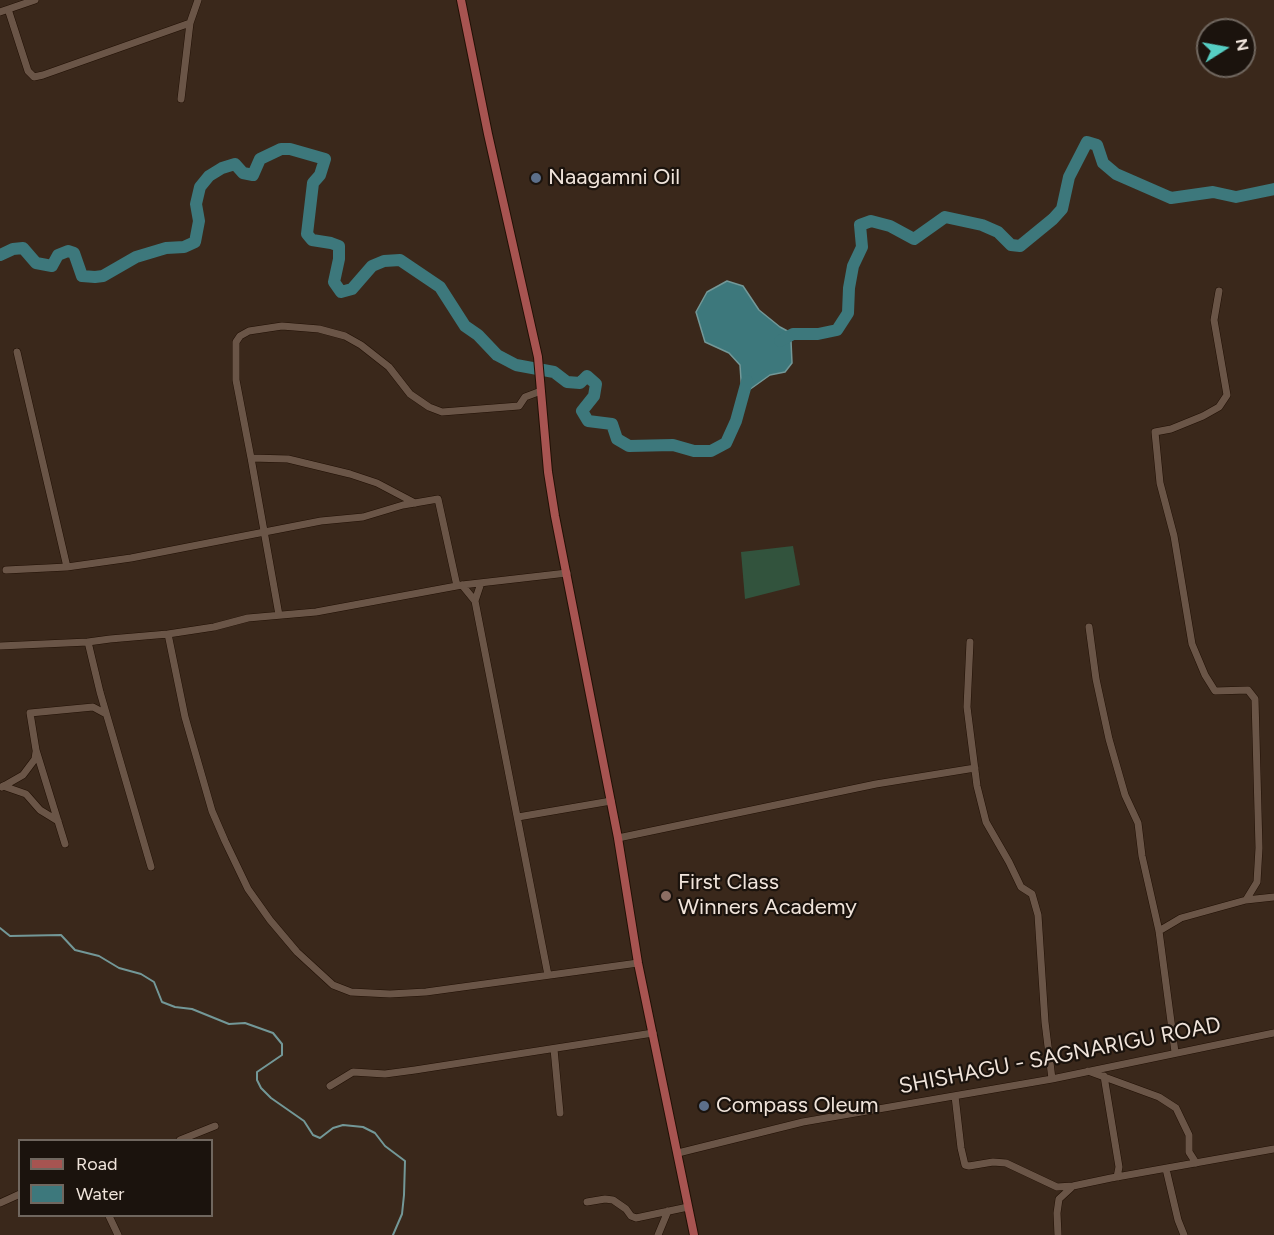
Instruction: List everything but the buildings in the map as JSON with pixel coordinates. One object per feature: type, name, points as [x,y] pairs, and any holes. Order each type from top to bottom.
[{"type":"main road","points":[[461,0],[488,134],[538,357],[548,472],[555,516],[618,837],[638,963],[694,1235]]},
{"type":"street","points":[[0,12],[35,0]]},
{"type":"street","points":[[181,99],[190,23],[198,0]]},
{"type":"street","points":[[8,9],[28,71],[34,76],[43,75],[190,23]]},
{"type":"street","points":[[1219,291],[1214,320],[1227,395],[1219,407],[1203,416],[1171,429],[1155,432],[1160,483],[1174,536],[1192,644],[1205,675],[1215,691],[1248,690],[1255,699],[1259,848],[1257,882],[1246,900]]},
{"type":"street","points":[[279,615],[236,380],[236,342],[240,336],[249,331],[282,326],[319,329],[345,336],[382,362],[410,394],[429,407],[442,411],[519,406],[525,397],[541,391]]},
{"type":"street","points":[[17,352],[67,567]]},
{"type":"street","points":[[251,458],[288,459],[350,474],[377,483],[415,503]]},
{"type":"street","points":[[6,570],[67,567],[131,558],[321,521],[363,518],[438,499],[459,585],[475,600]]},
{"type":"street","points":[[0,646],[88,642],[168,634],[214,627],[248,618],[316,612],[459,585],[567,573]]},
{"type":"street","points":[[481,583],[475,600],[548,975]]},
{"type":"street","points":[[1089,627],[1096,679],[1109,739],[1125,795],[1138,823],[1142,856],[1159,931],[1175,1052]]},
{"type":"street","points":[[168,634],[185,717],[212,811],[225,841],[248,888],[290,944],[333,985],[351,992],[390,994],[471,987],[638,963]]},
{"type":"street","points":[[88,642],[106,714],[151,867]]},
{"type":"street","points":[[970,642],[967,707],[977,786],[986,822],[1010,862],[1021,887],[1032,894],[1038,915],[1045,1022],[1052,1079]]},
{"type":"street","points":[[93,707],[100,692]]},
{"type":"street","points":[[65,844],[36,750],[30,713],[93,707],[106,714]]},
{"type":"street","points":[[2,787],[23,775],[35,759],[36,750]]},
{"type":"street","points":[[618,837],[832,793],[975,768]]},
{"type":"street","points":[[2,787],[26,794],[40,810],[58,821]]},
{"type":"street","points":[[518,817],[611,801]]},
{"type":"street","points":[[1159,931],[1182,918],[1246,900],[1274,897]]},
{"type":"street","points":[[330,1086],[353,1072],[395,1072],[653,1033]]},
{"type":"street","name":"SHISHAGU - SAGNARIGU ROAD","points":[[678,1153],[804,1122],[1052,1079],[1274,1033]]},
{"type":"street","points":[[554,1049],[560,1113]]},
{"type":"street","points":[[1088,1071],[1159,1097],[1176,1108],[1189,1134],[1189,1152],[1196,1163]]},
{"type":"street","points":[[1104,1076],[1119,1167],[1118,1177]]},
{"type":"street","points":[[956,1096],[965,1165],[1006,1163],[1057,1187],[1274,1149]]},
{"type":"street","points":[[182,1139],[215,1126]]},
{"type":"street","points":[[1166,1169],[1178,1220],[1184,1235]]},
{"type":"street","points":[[1058,1235],[1059,1199],[1073,1186]]},
{"type":"street","points":[[0,1203],[18,1195]]},
{"type":"street","points":[[587,1202],[614,1200],[636,1218],[688,1207]]},
{"type":"street","points":[[658,1235],[668,1211]]},
{"type":"street","points":[[110,1217],[118,1235]]},
{"type":"green space","points":[[793,546],[800,585],[745,599],[741,552]]},
{"type":"water","points":[[727,281],[743,286],[759,310],[793,334],[792,363],[785,372],[770,375],[742,395],[740,365],[729,353],[705,342],[696,312],[707,292]]},
{"type":"waterway","points":[[780,341],[793,334],[818,334],[837,330],[848,313],[853,266],[862,247],[860,225],[871,221],[890,226],[914,239],[945,217],[982,225],[998,232],[1011,245],[1020,246],[1062,209],[1069,177],[1087,142],[1097,145],[1103,163],[1116,174],[1171,198],[1213,192],[1236,197],[1274,189]]},
{"type":"waterway","points":[[0,255],[13,249],[23,248],[36,263],[52,266],[58,255],[68,251],[74,253],[82,276],[95,277],[103,276],[136,257],[166,248],[184,247],[195,242],[199,221],[196,204],[200,187],[209,176],[222,168],[235,164],[243,173],[253,175],[260,159],[281,149],[290,149],[325,159],[320,175],[313,183],[307,234],[312,240],[339,246],[334,282],[341,292],[352,289],[372,266],[384,261],[400,260],[440,287],[465,326],[478,335],[497,355],[516,365],[554,372],[567,382],[580,383],[587,376],[596,384],[594,396],[582,411],[588,421],[612,424],[617,439],[629,446],[673,445],[694,451],[711,451],[726,443],[736,421],[747,381]]},
{"type":"waterway","points":[[0,928],[10,936],[61,935],[75,950],[99,956],[119,968],[141,974],[154,982],[162,1002],[175,1007],[192,1009],[229,1024],[245,1023],[273,1033],[282,1044],[282,1055],[257,1072],[257,1080],[261,1088],[271,1098],[304,1121],[313,1135],[320,1138],[333,1128],[343,1125],[363,1127],[375,1133],[385,1146],[405,1161],[402,1214],[393,1235]]},
{"type":"place","name":"Naagamni Oil","points":[[536,178]]},
{"type":"place","name":"First Class Winners Academy","points":[[666,896]]},
{"type":"place","name":"Compass Oleum","points":[[704,1106]]}]
